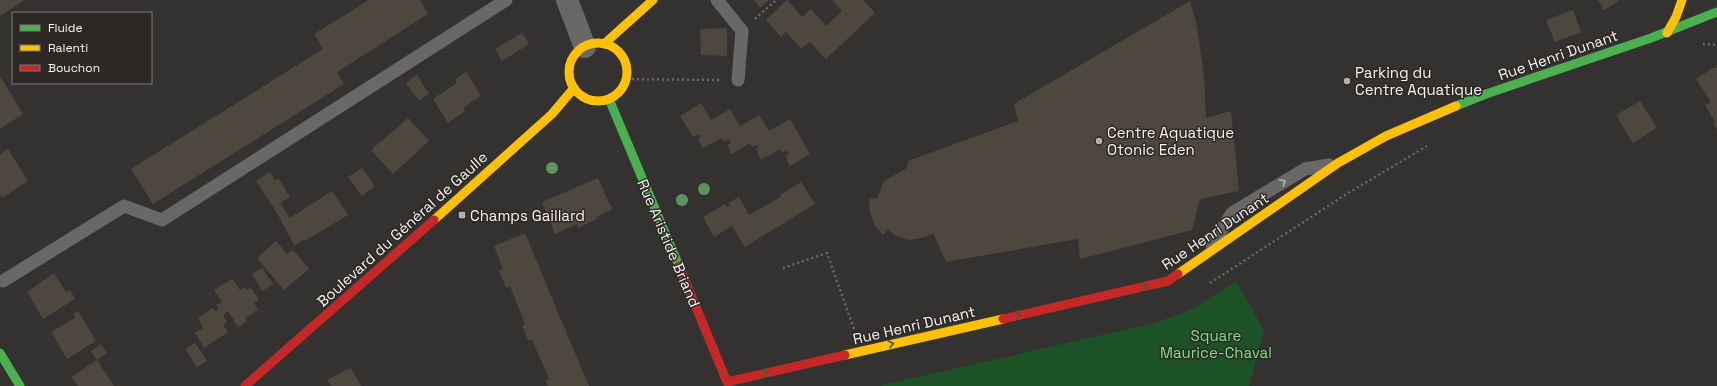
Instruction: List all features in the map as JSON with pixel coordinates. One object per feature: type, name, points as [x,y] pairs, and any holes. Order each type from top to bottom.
[{"type":"street","points":[[567,0],[595,45]]},
{"type":"street","points":[[595,45],[613,47],[620,53],[625,61],[627,70],[627,79],[623,88],[617,95],[599,102],[589,100],[574,88],[570,79],[569,69],[572,60],[577,52],[595,45],[653,0]]},
{"type":"street","points":[[1667,33],[1676,18],[1682,0]]},
{"type":"street","name":"Rue Henri Dunant","points":[[728,384],[862,351],[1168,281],[1338,163],[1386,136],[1471,100],[1667,33],[1717,12]]},
{"type":"street","name":"Boulevard du Général de Gaulle","points":[[245,386],[552,114],[574,88]]},
{"type":"street","name":"Rue Aristide Briand","points":[[609,99],[728,384]]},
{"type":"street","points":[[0,353],[20,386]]},
{"type":"lane","points":[[717,0],[742,31],[738,80]]},
{"type":"lane","points":[[3,281],[124,206],[162,220],[498,2]]},
{"type":"lane","points":[[1206,255],[1232,214],[1305,169],[1338,163]]},
{"type":"path","points":[[742,31],[776,0]]},
{"type":"path","points":[[627,79],[738,80]]},
{"type":"path","points":[[783,268],[827,253],[862,351]]},
{"type":"green space","name":"Square Maurice-Chaval","points":[[1236,281],[1264,330],[1249,386],[878,386],[1155,323],[1193,309]]},
{"type":"building","points":[[0,0],[25,0],[0,16]]},
{"type":"building","points":[[369,0],[420,0],[428,14],[337,72],[344,84],[153,204],[131,169],[323,49],[314,34]]},
{"type":"building","points":[[754,0],[769,0],[760,8]]},
{"type":"building","points":[[787,0],[802,17],[811,9],[826,26],[842,11],[832,0],[863,0],[875,13],[826,59],[810,42],[801,49],[786,32],[781,37],[766,20]]},
{"type":"building","points":[[1598,0],[1620,0],[1604,10]]},
{"type":"building","name":"Centre Aquatique Otonic Eden","points":[[1190,1],[1197,26],[1204,77],[1206,118],[1231,111],[1239,191],[1200,199],[1192,230],[1080,259],[1078,239],[946,262],[933,233],[926,237],[909,240],[896,236],[888,230],[883,235],[875,226],[870,212],[869,198],[877,199],[884,181],[907,168],[908,161],[1018,121],[1014,104]]},
{"type":"building","points":[[1573,10],[1581,32],[1555,42],[1546,20]]},
{"type":"building","points":[[727,28],[727,56],[701,55],[700,29]]},
{"type":"building","points":[[522,33],[529,44],[502,61],[495,49]]},
{"type":"building","points":[[1716,66],[1717,130],[1713,123],[1715,122],[1705,105],[1711,102],[1696,79]]},
{"type":"building","points":[[466,72],[481,96],[463,108],[465,111],[448,123],[433,99],[457,83],[455,79]]},
{"type":"building","points":[[417,75],[429,94],[419,101],[406,83]]},
{"type":"building","points":[[0,76],[23,114],[0,129]]},
{"type":"building","points":[[1640,101],[1657,128],[1633,143],[1616,115]]},
{"type":"building","points":[[701,103],[711,120],[730,109],[740,126],[759,115],[769,131],[790,119],[810,154],[790,166],[785,156],[789,154],[787,150],[783,153],[780,149],[761,160],[756,149],[759,147],[757,145],[752,147],[750,143],[732,154],[727,145],[731,143],[729,139],[724,142],[722,138],[703,148],[698,139],[701,137],[699,134],[693,137],[680,116]]},
{"type":"building","points":[[408,118],[429,141],[393,174],[371,150]]},
{"type":"building","points":[[8,149],[28,181],[2,198],[0,195],[0,154]]},
{"type":"building","points":[[362,168],[375,186],[362,196],[348,177]]},
{"type":"building","points":[[270,172],[275,180],[279,179],[290,197],[280,203],[290,218],[332,191],[348,215],[305,241],[304,240],[294,245],[277,213],[256,181]]},
{"type":"building","points":[[598,178],[612,209],[596,217],[597,219],[578,228],[577,224],[555,234],[542,202]]},
{"type":"building","points":[[801,182],[815,204],[745,247],[732,226],[714,237],[703,217],[725,204],[727,207],[730,206],[728,203],[739,197],[749,215],[781,197],[780,195]]},
{"type":"building","points":[[525,233],[589,386],[548,386],[545,380],[549,379],[532,340],[528,340],[522,326],[525,324],[510,286],[506,288],[499,270],[503,269],[494,246]]},
{"type":"building","points":[[276,241],[287,254],[293,250],[309,269],[284,290],[257,258]]},
{"type":"building","points":[[262,268],[273,284],[262,291],[252,274]]},
{"type":"building","points":[[54,273],[66,292],[70,290],[75,299],[43,319],[27,292]]},
{"type":"building","points":[[232,279],[240,290],[244,287],[246,290],[251,288],[259,300],[254,303],[258,310],[245,318],[247,321],[238,327],[228,311],[223,315],[227,322],[223,325],[228,332],[204,348],[195,333],[203,328],[198,318],[213,308],[215,311],[219,309],[216,305],[222,302],[214,290]]},
{"type":"building","points":[[78,311],[96,341],[67,359],[51,332],[75,318],[73,314]]},
{"type":"building","points":[[195,343],[207,361],[197,367],[185,349]]},
{"type":"building","points":[[101,344],[107,353],[97,360],[91,351]]},
{"type":"building","points":[[97,360],[114,386],[78,386],[71,377]]},
{"type":"building","points":[[351,368],[361,386],[331,386],[327,380]]},
{"type":"traffic: fast","points":[[1456,106],[1486,94],[1651,38],[1717,12]]},
{"type":"traffic: fast","points":[[609,99],[679,266]]},
{"type":"traffic: fast","points":[[0,353],[20,386]]},
{"type":"traffic: slow","points":[[604,44],[653,0]]},
{"type":"traffic: slow","points":[[1667,33],[1676,17],[1682,0]]},
{"type":"traffic: slow","points":[[598,43],[609,45],[622,56],[625,61],[627,72],[625,83],[614,96],[609,99],[598,101],[587,99],[574,88],[571,83],[569,72],[571,61],[582,48],[587,45],[598,43]]},
{"type":"traffic: slow","points":[[434,220],[552,114],[574,88]]},
{"type":"traffic: slow","points":[[1178,274],[1338,163],[1386,136],[1456,106]]},
{"type":"traffic: slow","points":[[845,355],[1003,319]]},
{"type":"traffic: jam","points":[[245,386],[434,220]]},
{"type":"traffic: jam","points":[[679,266],[727,382],[845,355]]},
{"type":"traffic: jam","points":[[1003,319],[1168,281],[1178,274]]},
{"type":"place","name":"Parking du Centre Aquatique","points":[[1347,81]]},
{"type":"place","name":"Centre Aquatique Otonic Eden","points":[[1099,141]]},
{"type":"place","name":"Champs Gaillard","points":[[462,215]]}]
